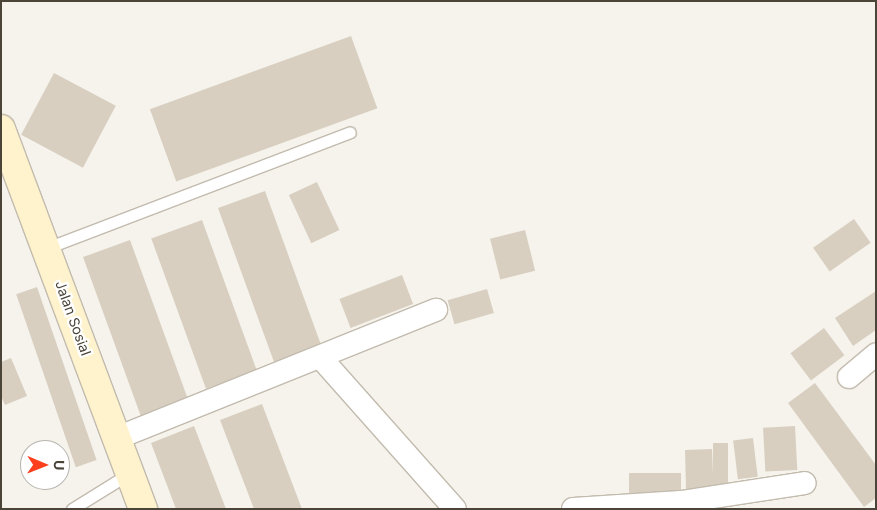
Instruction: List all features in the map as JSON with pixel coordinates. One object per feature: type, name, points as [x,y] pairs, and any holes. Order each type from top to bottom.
[{"type":"street","name":"Jalan Sosial","points":[[1,129],[143,509]]},
{"type":"street","points":[[117,438],[436,310]]},
{"type":"street","points":[[849,377],[876,354]]},
{"type":"street","points":[[320,356],[455,509]]},
{"type":"street","points":[[573,509],[681,502],[805,483]]},
{"type":"lane","points":[[46,248],[350,132]]},
{"type":"lane","points":[[72,509],[130,473]]},
{"type":"building","points":[[351,36],[377,108],[176,182],[150,109]]},
{"type":"building","points":[[54,73],[116,106],[83,168],[21,135]]},
{"type":"building","points":[[317,182],[339,230],[311,243],[289,195]]},
{"type":"building","points":[[265,191],[322,349],[275,366],[218,208]]},
{"type":"building","points":[[854,219],[871,243],[830,271],[813,248]]},
{"type":"building","points":[[202,220],[257,370],[206,389],[151,238]]},
{"type":"building","points":[[525,230],[535,271],[500,279],[490,239]]},
{"type":"building","points":[[130,240],[188,399],[141,416],[83,257]]},
{"type":"building","points":[[402,275],[413,304],[351,328],[339,299]]},
{"type":"building","points":[[37,287],[97,460],[76,467],[70,450],[70,440],[66,440],[16,294]]},
{"type":"building","points":[[487,289],[494,313],[454,324],[448,300]]},
{"type":"building","points":[[876,291],[876,330],[853,346],[835,318]]},
{"type":"building","points":[[824,328],[844,355],[811,380],[790,353]]},
{"type":"building","points":[[11,358],[27,396],[5,405],[1,396],[1,362]]},
{"type":"building","points":[[815,383],[876,465],[876,498],[864,507],[788,403]]},
{"type":"building","points":[[262,404],[302,509],[254,509],[220,420]]},
{"type":"building","points":[[194,426],[226,509],[176,509],[151,443]]},
{"type":"building","points":[[795,426],[797,470],[765,472],[763,428]]},
{"type":"building","points":[[753,438],[758,477],[738,479],[733,440]]},
{"type":"building","points":[[713,443],[728,443],[728,487],[686,490],[685,450],[712,449],[713,475]]},
{"type":"building","points":[[629,473],[681,473],[681,495],[629,495]]}]
